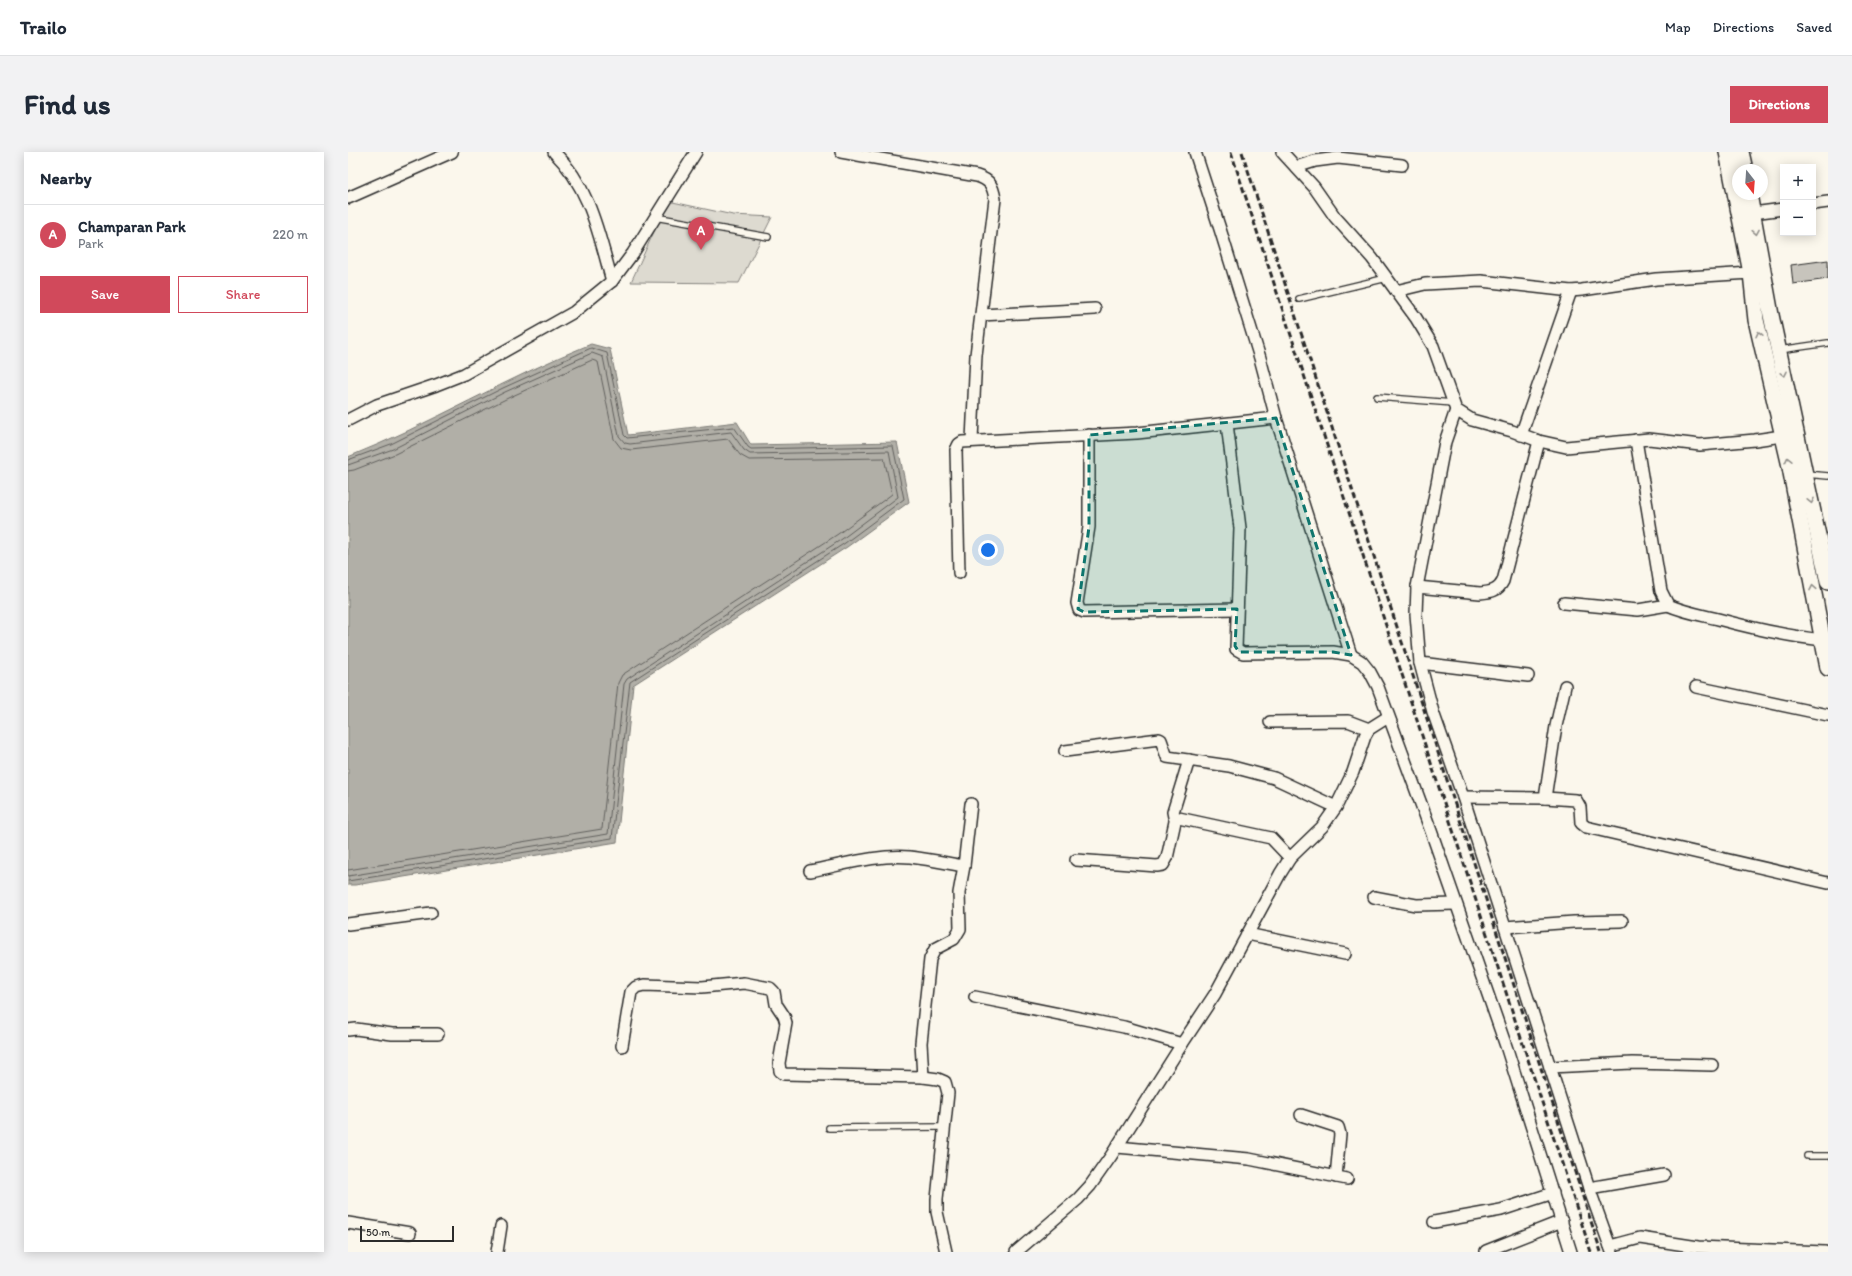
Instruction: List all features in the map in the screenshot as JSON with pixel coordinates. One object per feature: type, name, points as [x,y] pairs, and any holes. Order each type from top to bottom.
[{"type":"main road","points":[[1727,152],[1751,273],[1756,320],[1789,462],[1828,668]]},
{"type":"main road","points":[[1741,152],[1744,164]]},
{"type":"main road","points":[[1750,200],[1779,350],[1828,582]]},
{"type":"street","points":[[348,198],[452,152]]},
{"type":"street","points":[[554,152],[571,170],[591,206],[612,281]]},
{"type":"street","points":[[348,420],[377,405],[464,374],[574,312],[612,281],[633,253],[696,152]]},
{"type":"street","points":[[841,152],[977,176],[990,181],[995,199],[976,355],[972,440]]},
{"type":"street","points":[[1194,152],[1258,351],[1276,418],[1351,655]]},
{"type":"street","points":[[1282,152],[1314,187],[1335,217],[1372,258],[1387,278],[1433,346],[1454,406],[1472,420],[1540,441],[1566,447],[1649,439],[1700,445],[1782,436]]},
{"type":"street","points":[[1296,167],[1326,159],[1338,158],[1402,165]]},
{"type":"street","points":[[1816,204],[1828,202]]},
{"type":"street","points":[[1753,213],[1780,209]]},
{"type":"street","points":[[1396,291],[1425,284],[1481,282],[1571,290],[1588,290],[1656,279],[1751,273]]},
{"type":"street","points":[[1521,435],[1571,290]]},
{"type":"street","points":[[981,315],[1095,309]]},
{"type":"street","points":[[1454,406],[1443,450],[1417,588],[1416,614],[1420,663],[1433,712],[1463,798],[1589,1188],[1611,1249],[1640,1238],[1698,1247],[1825,1252]]},
{"type":"street","points":[[959,573],[956,450],[959,444],[972,440],[1144,432],[1276,418]]},
{"type":"street","points":[[1227,424],[1240,528],[1238,609],[1235,646],[1239,652],[1333,652],[1351,655],[1362,662],[1370,672],[1378,687],[1431,831],[1507,1049],[1571,1252]]},
{"type":"street","points":[[1089,435],[1089,527],[1077,603],[1079,610],[1084,612],[1238,609]]},
{"type":"street","points":[[1636,440],[1661,591],[1668,605]]},
{"type":"street","points":[[1417,588],[1480,593],[1488,592],[1500,587],[1540,441]]},
{"type":"street","points":[[1564,603],[1638,610],[1668,605],[1757,630],[1789,637],[1823,640]]},
{"type":"street","points":[[1420,663],[1528,676]]},
{"type":"street","points":[[1545,798],[1556,726],[1565,686]]},
{"type":"street","points":[[1696,687],[1828,715]]},
{"type":"street","points":[[1016,1252],[1078,1199],[1090,1186],[1117,1147],[1215,994],[1290,858],[1313,838],[1336,807],[1353,772],[1364,736],[1369,729],[1388,717]]},
{"type":"street","points":[[1270,722],[1348,721],[1369,729]]},
{"type":"street","points":[[1065,751],[1158,739],[1161,741],[1166,756],[1229,766],[1274,778],[1336,807]]},
{"type":"street","points":[[1189,760],[1173,816],[1271,838],[1290,858]]},
{"type":"street","points":[[1463,798],[1545,798],[1576,800],[1580,807],[1581,823],[1586,827],[1828,883]]},
{"type":"street","points":[[923,1077],[921,1043],[931,954],[934,950],[954,939],[960,929],[959,893],[964,866],[971,804]]},
{"type":"street","points":[[1076,860],[1163,865],[1167,858],[1176,817]]},
{"type":"street","points":[[810,871],[879,858],[892,857],[910,857],[964,866]]},
{"type":"street","points":[[1374,897],[1416,905],[1456,904]]},
{"type":"street","points":[[348,924],[431,913]]},
{"type":"street","points":[[1505,928],[1574,922],[1622,921]]},
{"type":"street","points":[[1247,934],[1345,954]]},
{"type":"street","points":[[622,1046],[631,992],[636,987],[644,985],[702,987],[744,983],[770,988],[774,992],[776,1004],[784,1016],[786,1023],[779,1063],[780,1071],[784,1074],[923,1077],[942,1080],[947,1085],[948,1093],[937,1207],[946,1252]]},
{"type":"street","points":[[975,997],[1124,1027],[1182,1044]]},
{"type":"street","points":[[348,1030],[356,1029],[392,1034],[438,1034]]},
{"type":"street","points":[[1550,1067],[1632,1063],[1712,1065]]},
{"type":"street","points":[[1117,1147],[1249,1160],[1341,1178],[1340,1134],[1338,1127],[1301,1115]]},
{"type":"street","points":[[1589,1188],[1664,1175]]},
{"type":"street","points":[[1434,1222],[1501,1210],[1553,1193]]},
{"type":"street","points":[[1486,1251],[1562,1221]]},
{"type":"street","points":[[348,1223],[410,1232]]},
{"type":"street","points":[[496,1252],[501,1226]]},
{"type":"lane","points":[[655,217],[768,237]]},
{"type":"lane","points":[[1299,299],[1387,278]]},
{"type":"lane","points":[[1779,350],[1828,343]]},
{"type":"lane","points":[[1377,396],[1454,406]]},
{"type":"lane","points":[[1805,474],[1828,476]]},
{"type":"lane","points":[[829,1128],[944,1126]]},
{"type":"lane","points":[[1807,1156],[1828,1156]]},
{"type":"highlighted area","points":[[1276,418],[1351,655],[1333,652],[1239,652],[1235,646],[1237,609],[1084,612],[1078,609],[1089,527],[1089,435]]},
{"type":"shaded area","points":[[668,201],[733,215],[772,217],[739,283],[631,282]]},
{"type":"water","points":[[591,344],[610,349],[628,435],[737,422],[751,445],[897,442],[909,502],[847,547],[633,685],[617,842],[348,885],[348,457],[409,430],[560,357]]},
{"type":"building","points":[[1828,260],[1828,279],[1793,284],[1791,265]]},
{"type":"railway","points":[[1231,152],[1591,1252]]},
{"type":"railway","points":[[1242,152],[1601,1252]]},
{"type":"place","name":"Champaran Park","points":[[701,250]]}]
